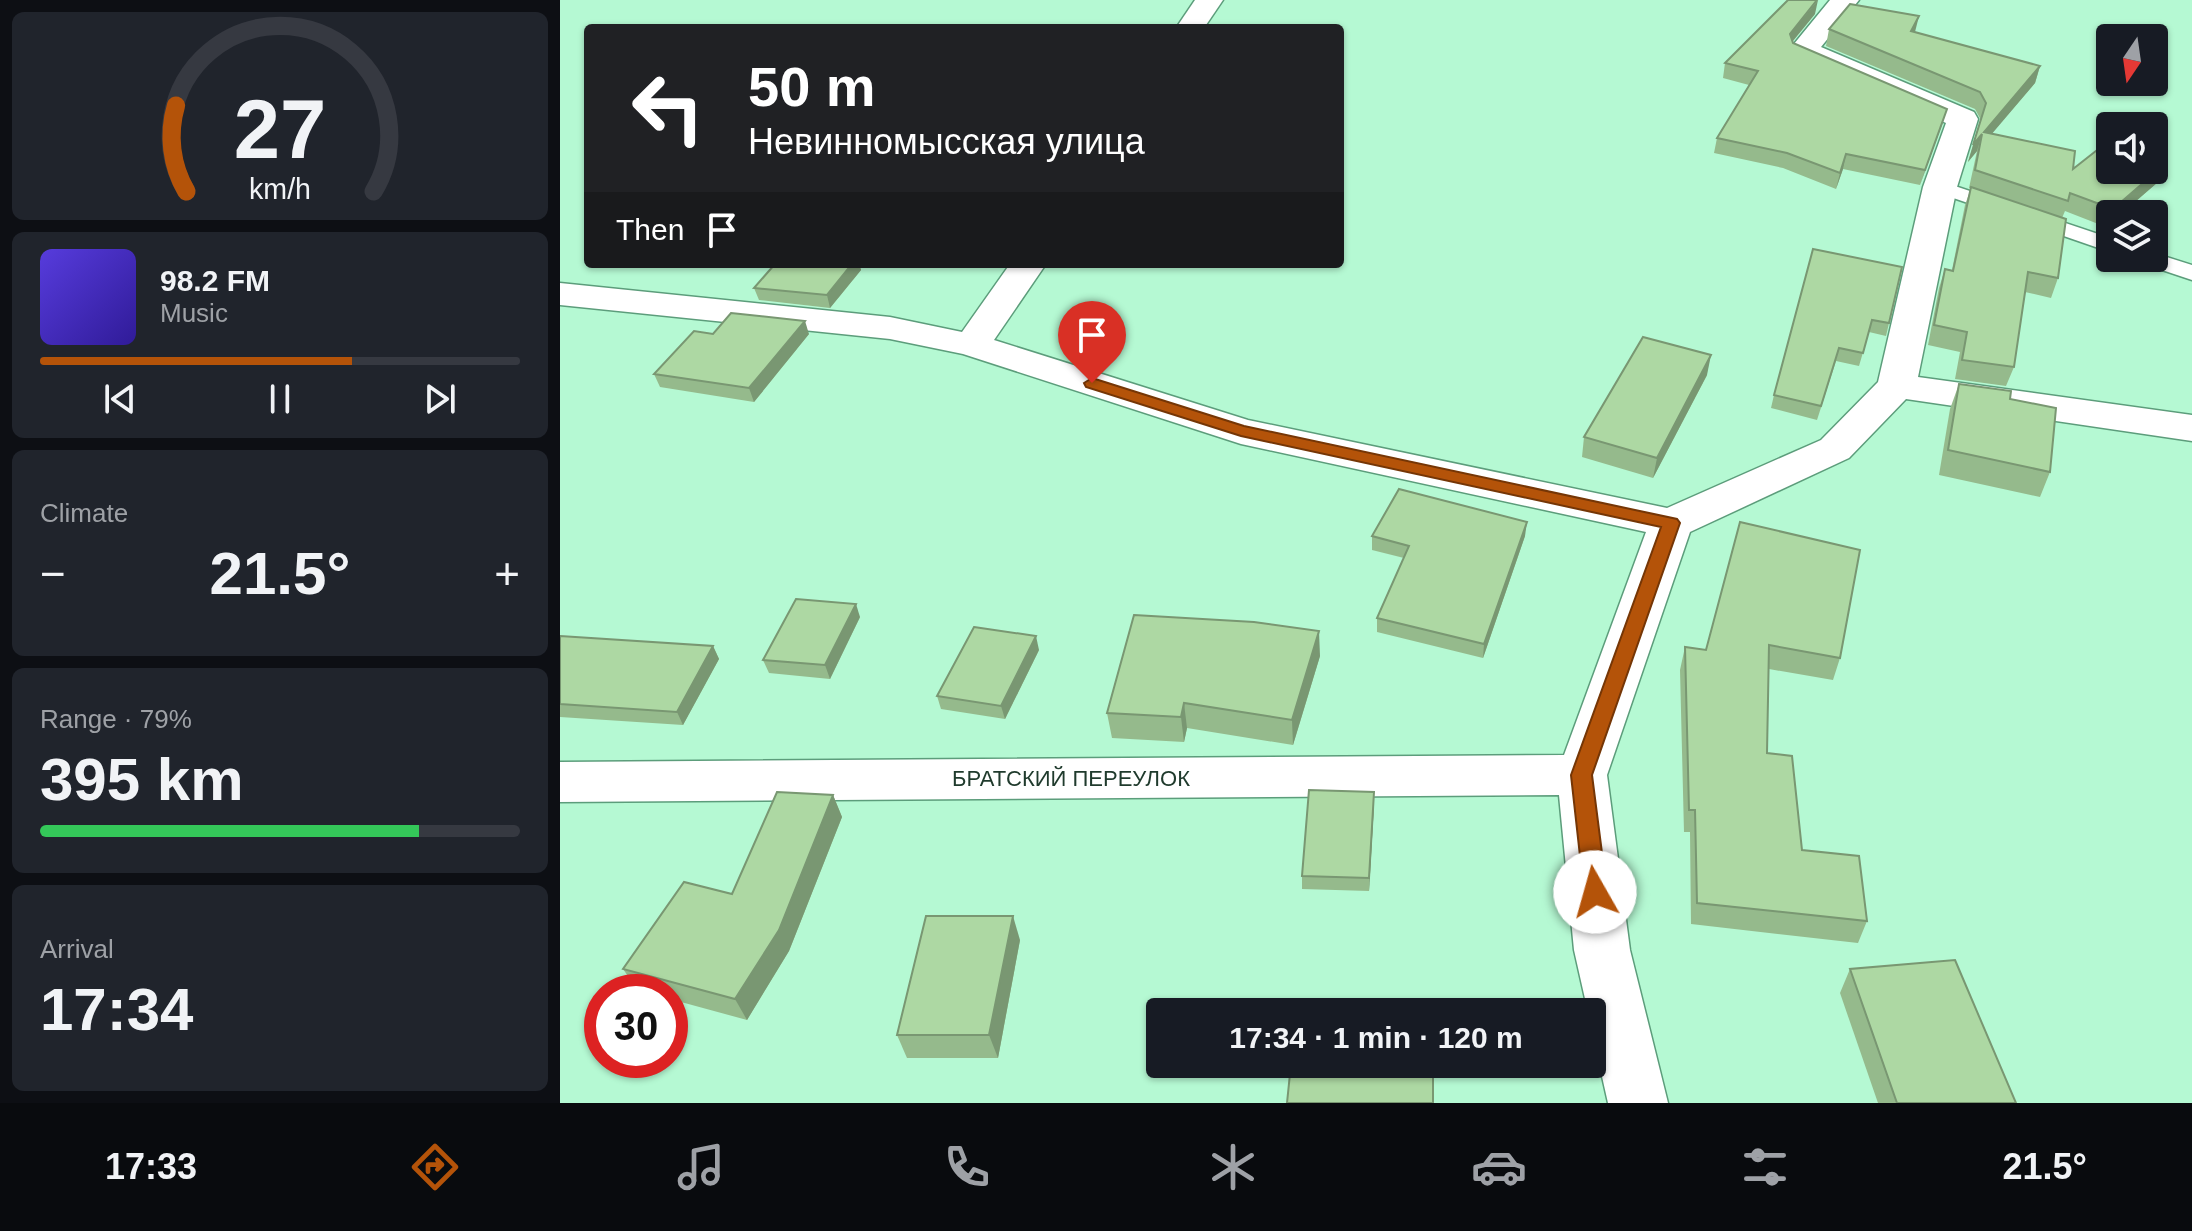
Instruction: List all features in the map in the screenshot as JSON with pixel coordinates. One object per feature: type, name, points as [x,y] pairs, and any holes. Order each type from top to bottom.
[{"type":"street","points":[[1193,24],[1209,0]]},
{"type":"street","points":[[560,294],[890,328],[972,345],[1241,431],[1671,523],[1835,449],[1897,386],[1940,187],[1963,119],[1803,50],[1845,0]]},
{"type":"street","points":[[972,345],[1025,268]]},
{"type":"street","points":[[1897,386],[2192,428]]},
{"type":"street","points":[[1638,1103],[1602,950],[1582,775],[1671,523]]},
{"type":"street","name":"БРАТСКИЙ ПЕРЕУЛОК","points":[[560,782],[1582,775]]},
{"type":"lane","points":[[1940,187],[2096,240]]},
{"type":"lane","points":[[2168,265],[2192,273]]},
{"type":"building","points":[[1788,0],[1817,0],[1790,34],[1793,43],[1947,109],[1925,170],[1846,154],[1840,173],[1787,153],[1717,138],[1758,71],[1725,63]]},
{"type":"building","points":[[1850,4],[1919,16],[1911,31],[2040,66],[1984,132],[2075,151],[2073,169],[2096,151],[2096,184],[2142,184],[2123,200],[2096,200],[2096,203],[2070,193],[2068,201],[1975,170],[1982,134],[1973,145],[1986,103],[1980,92],[1829,29]]},
{"type":"building","points":[[1971,187],[2066,219],[2058,278],[2028,272],[2014,367],[1962,360],[1967,332],[1934,325],[1945,269],[1953,271]]},
{"type":"building","points":[[1813,249],[1902,267],[1889,323],[1872,320],[1863,353],[1839,348],[1821,406],[1774,395]]},
{"type":"building","points":[[772,268],[849,268],[827,295],[754,288]]},
{"type":"building","points":[[731,313],[805,321],[749,388],[654,374],[694,331],[713,334]]},
{"type":"building","points":[[1643,337],[1711,355],[1657,458],[1584,437]]},
{"type":"building","points":[[1959,384],[2011,391],[2010,399],[2056,408],[2050,472],[1948,450]]},
{"type":"building","points":[[1399,489],[1527,522],[1484,644],[1377,618],[1409,546],[1372,536]]},
{"type":"building","points":[[1740,522],[1860,550],[1840,658],[1769,645],[1767,753],[1792,756],[1802,850],[1859,856],[1867,921],[1697,903],[1695,810],[1689,810],[1685,647],[1706,650]]},
{"type":"building","points":[[796,599],[856,604],[825,665],[763,660]]},
{"type":"building","points":[[1134,615],[1254,622],[1319,631],[1292,720],[1184,703],[1181,717],[1107,713]]},
{"type":"building","points":[[974,627],[1036,636],[1001,706],[937,696]]},
{"type":"building","points":[[560,636],[713,646],[677,712],[560,704]]},
{"type":"building","points":[[1309,790],[1374,792],[1369,878],[1302,876]]},
{"type":"building","points":[[777,792],[833,795],[779,930],[735,999],[688,986],[688,974],[642,974],[623,969],[684,882],[732,894]]},
{"type":"building","points":[[926,916],[1013,916],[989,1035],[897,1035]]},
{"type":"building","points":[[1955,960],[2016,1103],[1897,1103],[1850,969]]},
{"type":"building","points":[[1290,1078],[1433,1078],[1433,1103],[1287,1103]]},
{"type":"route","points":[[1092,383],[1241,431],[1671,523],[1582,775],[1595,892]]}]
